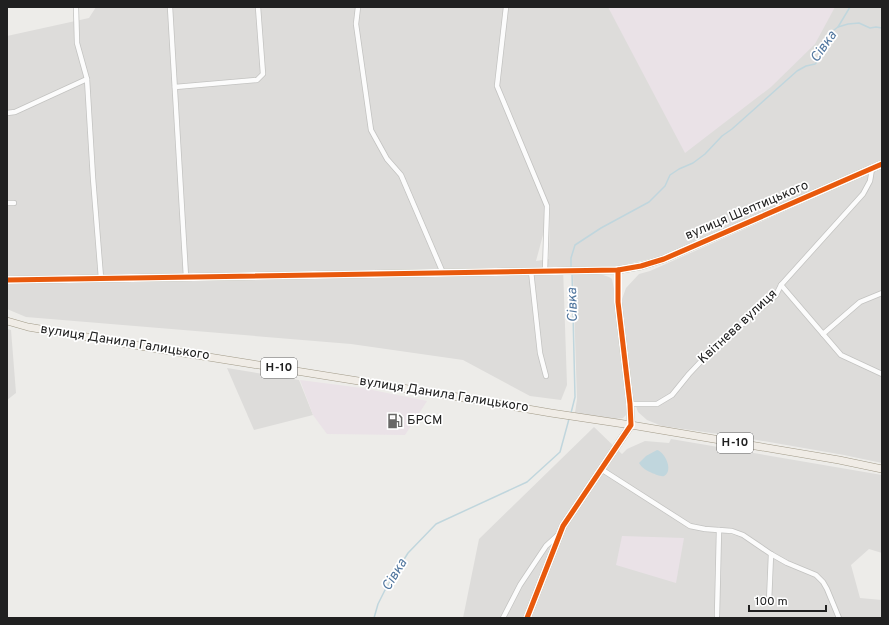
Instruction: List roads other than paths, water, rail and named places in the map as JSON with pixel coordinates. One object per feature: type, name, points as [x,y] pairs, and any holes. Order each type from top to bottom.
[{"type":"main road","name":"вулиця Данила Галицького","points":[[7,321],[28,327],[146,347],[631,425],[839,460],[882,469]]},
{"type":"street","points":[[76,7],[77,43],[87,79],[101,278]]},
{"type":"street","points":[[170,7],[186,277]]},
{"type":"street","points":[[175,87],[257,80],[263,74],[258,7]]},
{"type":"street","points":[[358,7],[356,24],[371,130],[387,159],[401,176],[443,273]]},
{"type":"street","points":[[506,7],[497,86],[548,206],[545,271]]},
{"type":"street","points":[[7,113],[15,112],[87,79]]},
{"type":"street","name":"вулиця Шептицького","points":[[7,280],[618,270],[641,266],[664,259],[882,164]]},
{"type":"street","name":"Квітнева вулиця","points":[[630,404],[657,404],[672,395],[707,355],[776,295],[781,285],[863,194],[870,181],[872,168]]},
{"type":"street","points":[[7,203],[14,202]]},
{"type":"street","points":[[527,618],[563,526],[631,425],[630,404],[618,302],[618,270]]},
{"type":"street","points":[[531,271],[540,353],[546,376]]},
{"type":"street","points":[[781,285],[841,355],[882,374]]},
{"type":"street","points":[[823,334],[860,302],[882,293]]},
{"type":"street","points":[[601,469],[690,526],[705,530],[732,531],[743,535],[787,563],[816,575],[827,589],[839,618]]},
{"type":"street","points":[[718,530],[718,616]]},
{"type":"street","points":[[503,618],[528,572],[546,546],[560,533]]},
{"type":"street","points":[[770,602],[771,554]]},
{"type":"water","points":[[657,450],[663,454],[667,462],[668,470],[667,474],[664,476],[648,471],[639,463],[646,456]]},
{"type":"waterway","name":"Сівка","points":[[571,268],[571,258],[575,245],[601,228],[649,202],[665,186],[670,175],[693,163],[705,154],[722,136],[732,129],[797,71],[806,66],[815,64],[819,60],[830,33],[838,27],[850,7]]},
{"type":"waterway","points":[[838,27],[859,23],[870,28],[882,28]]},
{"type":"waterway","name":"Сівка","points":[[571,413],[575,397],[572,272]]},
{"type":"waterway","name":"Сівка","points":[[374,618],[378,604],[385,590],[408,553],[436,524],[527,482],[560,452],[569,419]]},
{"type":"place","name":"БРСМ","points":[[395,421]]}]
